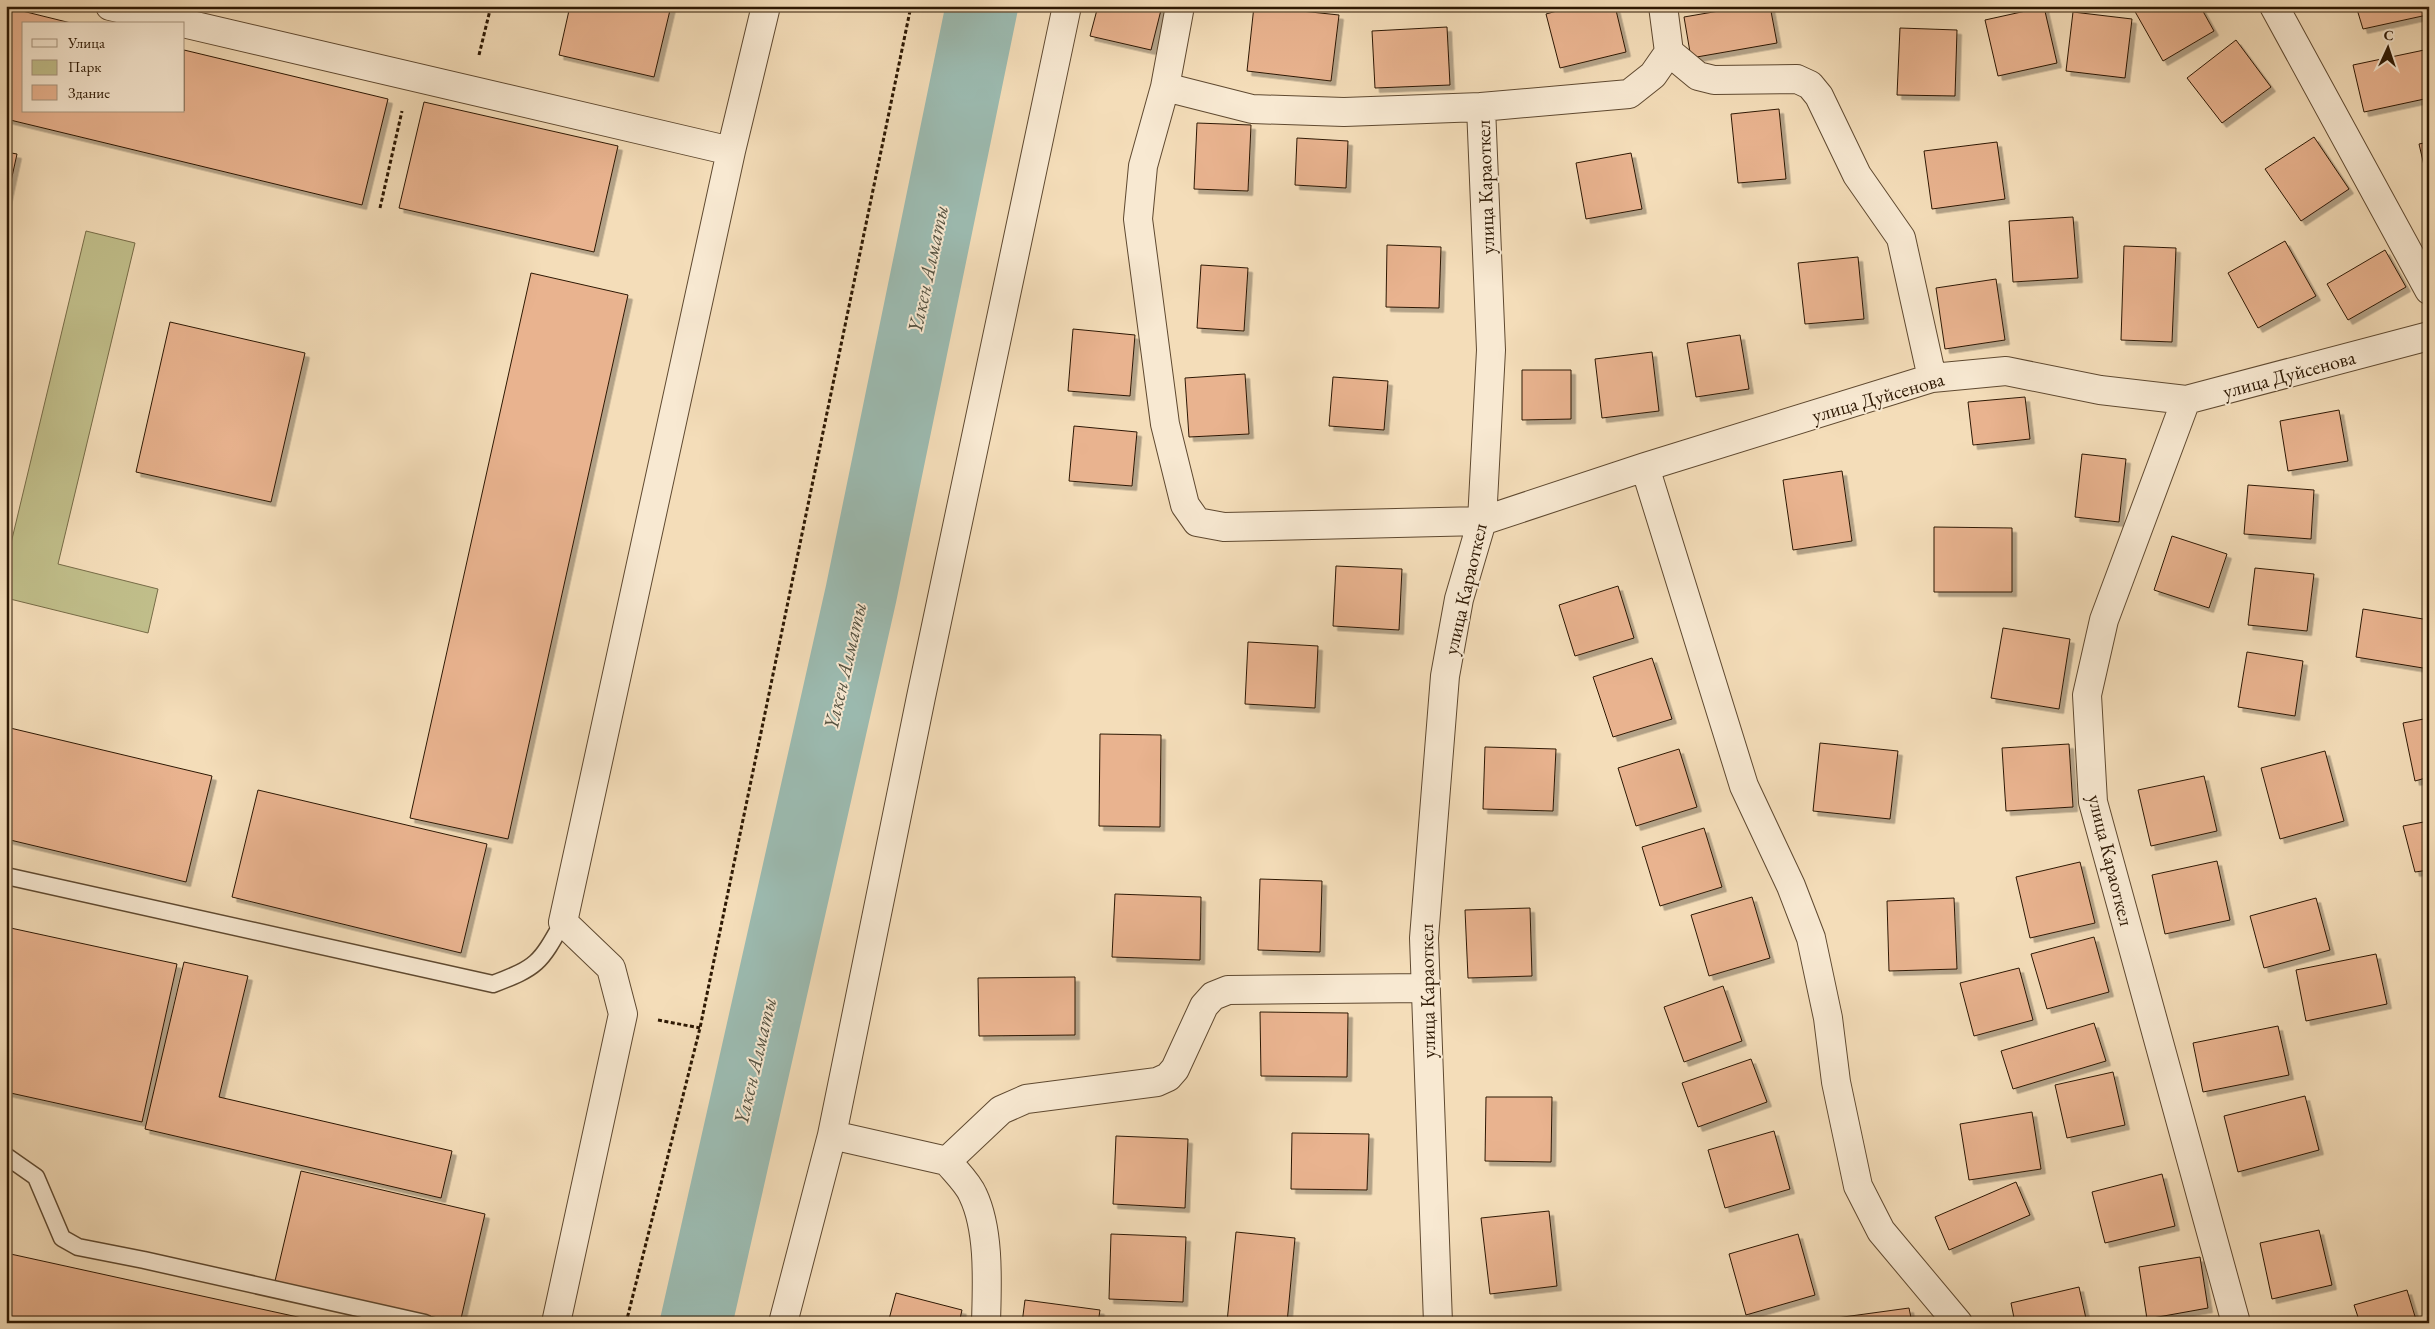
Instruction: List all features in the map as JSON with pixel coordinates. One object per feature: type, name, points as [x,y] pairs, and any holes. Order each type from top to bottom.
[{"type":"street","points":[[110,6],[179,22]]},
{"type":"street","points":[[556,1323],[623,1014],[611,968],[563,922],[731,151],[766,6]]},
{"type":"street","points":[[783,1323],[832,1135],[923,687],[1066,6]]},
{"type":"street","points":[[1180,6],[1166,87],[1252,109],[1344,112],[1481,107]]},
{"type":"street","points":[[1663,6],[1668,52],[1698,76],[1714,80],[1797,79],[1810,85],[1819,96],[1857,175],[1901,238],[1932,378]]},
{"type":"street","points":[[2274,6],[2429,290]]},
{"type":"street","points":[[185,24],[731,151]]},
{"type":"street","name":"улица Караоткел","points":[[1438,1323],[1424,938],[1445,676],[1460,599],[1482,521],[1491,350],[1481,107],[1629,94],[1653,75],[1668,52]]},
{"type":"street","name":"улица Дуйсенова","points":[[1166,87],[1143,166],[1138,219],[1165,424],[1186,505],[1197,522],[1224,527],[1482,521],[1645,467],[1932,378],[2006,371],[2100,390],[2186,400],[2429,336]]},
{"type":"street","name":"улица Караоткел","points":[[2186,400],[2104,620],[2087,695],[2093,802],[2236,1323]]},
{"type":"street","points":[[1645,467],[1744,786],[1791,886],[1811,938],[1828,1018],[1836,1082],[1858,1186],[1881,1231],[1958,1323]]},
{"type":"street","points":[[947,1161],[1002,1110],[1026,1099],[1157,1082],[1168,1077],[1175,1069],[1204,1006],[1214,996],[1228,990],[1425,988]]},
{"type":"street","points":[[832,1135],[947,1161],[973,1194],[984,1236],[987,1292],[986,1323]]},
{"type":"lane","points":[[6,876],[493,984],[525,971],[543,957],[563,922]]},
{"type":"lane","points":[[6,1156],[36,1177],[62,1238],[78,1247],[154,1262],[425,1323]]},
{"type":"path","points":[[471,90],[491,6]]},
{"type":"path","points":[[626,1323],[700,1028],[911,6]]},
{"type":"path","points":[[380,208],[410,76]]},
{"type":"path","points":[[623,1014],[700,1028]]},
{"type":"green space","points":[[86,231],[135,243],[58,564],[158,589],[148,633],[6,598],[6,564]]},
{"type":"building","points":[[570,6],[671,6],[654,77],[559,55]]},
{"type":"building","points":[[1098,6],[1162,6],[1151,50],[1090,36]]},
{"type":"building","points":[[1254,6],[1339,15],[1331,81],[1247,71]]},
{"type":"building","points":[[1575,6],[1615,6],[1626,52],[1560,68],[1546,14]]},
{"type":"building","points":[[1748,6],[1770,6],[1777,43],[1691,58],[1684,17]]},
{"type":"building","points":[[2136,6],[2200,6],[2214,31],[2163,61],[2133,8]]},
{"type":"building","points":[[2356,6],[2425,6],[2427,15],[2363,29]]},
{"type":"building","points":[[6,7],[67,22],[22,22],[22,112],[185,112],[185,50],[388,99],[362,205],[6,119]]},
{"type":"building","points":[[2044,7],[2057,63],[1998,76],[1985,20]]},
{"type":"building","points":[[2073,12],[2132,19],[2125,78],[2066,71]]},
{"type":"building","points":[[1447,27],[1450,85],[1375,88],[1372,31]]},
{"type":"building","points":[[1900,28],[1957,30],[1955,96],[1897,95]]},
{"type":"building","points":[[2236,40],[2271,87],[2222,123],[2187,78]]},
{"type":"building","points":[[2429,49],[2429,98],[2364,112],[2353,65]]},
{"type":"building","points":[[424,102],[618,146],[594,252],[399,208]]},
{"type":"building","points":[[1779,109],[1786,179],[1738,183],[1731,114]]},
{"type":"building","points":[[1197,123],[1251,125],[1248,191],[1194,189]]},
{"type":"building","points":[[2314,137],[2349,189],[2301,221],[2265,169]]},
{"type":"building","points":[[1297,138],[1348,141],[1346,188],[1295,185]]},
{"type":"building","points":[[1997,142],[2005,199],[1932,209],[1924,151]]},
{"type":"building","points":[[2429,142],[2429,187],[2419,144]]},
{"type":"building","points":[[6,152],[17,154],[6,204]]},
{"type":"building","points":[[1631,153],[1642,209],[1586,219],[1576,163]]},
{"type":"building","points":[[2073,217],[2078,278],[2013,282],[2009,221]]},
{"type":"building","points":[[2285,241],[2316,296],[2258,328],[2228,273]]},
{"type":"building","points":[[1387,245],[1441,247],[1439,308],[1386,307]]},
{"type":"building","points":[[2124,246],[2176,248],[2172,342],[2121,340]]},
{"type":"building","points":[[2385,250],[2406,287],[2348,320],[2327,284]]},
{"type":"building","points":[[1858,257],[1864,319],[1805,324],[1798,263]]},
{"type":"building","points":[[1201,265],[1248,268],[1244,331],[1197,328]]},
{"type":"building","points":[[531,273],[628,295],[508,839],[410,818]]},
{"type":"building","points":[[1996,279],[2005,340],[1945,349],[1936,288]]},
{"type":"building","points":[[170,322],[305,353],[271,502],[136,472]]},
{"type":"building","points":[[1073,329],[1135,335],[1130,396],[1068,391]]},
{"type":"building","points":[[1740,335],[1749,389],[1696,397],[1687,343]]},
{"type":"building","points":[[1652,352],[1659,411],[1602,418],[1595,359]]},
{"type":"building","points":[[1522,370],[1571,370],[1571,419],[1522,420]]},
{"type":"building","points":[[1245,374],[1249,434],[1189,437],[1185,378]]},
{"type":"building","points":[[1333,377],[1388,381],[1384,430],[1329,426]]},
{"type":"building","points":[[2025,397],[2030,439],[1973,445],[1968,402]]},
{"type":"building","points":[[2339,410],[2348,461],[2288,471],[2280,421]]},
{"type":"building","points":[[1074,426],[1137,432],[1132,486],[1069,481]]},
{"type":"building","points":[[2082,454],[2126,459],[2119,522],[2075,517]]},
{"type":"building","points":[[1842,471],[1852,541],[1793,550],[1783,480]]},
{"type":"building","points":[[2248,485],[2314,490],[2311,539],[2244,534]]},
{"type":"building","points":[[1934,527],[2012,528],[2012,592],[1934,592]]},
{"type":"building","points":[[2172,536],[2227,554],[2209,608],[2154,590]]},
{"type":"building","points":[[1336,566],[1402,569],[1399,630],[1333,626]]},
{"type":"building","points":[[2255,568],[2314,574],[2307,631],[2248,625]]},
{"type":"building","points":[[1618,586],[1634,638],[1575,656],[1559,605]]},
{"type":"building","points":[[2363,609],[2429,620],[2429,669],[2356,657]]},
{"type":"building","points":[[2003,628],[2070,639],[2059,709],[1991,698]]},
{"type":"building","points":[[1248,642],[1318,646],[1315,708],[1245,704]]},
{"type":"building","points":[[2247,652],[2303,661],[2295,716],[2238,707]]},
{"type":"building","points":[[1652,658],[1672,719],[1613,737],[1593,677]]},
{"type":"building","points":[[2429,718],[2429,777],[2415,781],[2403,723]]},
{"type":"building","points":[[6,727],[212,776],[186,882],[6,839]]},
{"type":"building","points":[[1100,734],[1161,735],[1160,827],[1099,826]]},
{"type":"building","points":[[1820,743],[1898,751],[1890,819],[1813,811]]},
{"type":"building","points":[[2069,744],[2073,807],[2006,811],[2002,748]]},
{"type":"building","points":[[1485,747],[1556,749],[1553,811],[1483,809]]},
{"type":"building","points":[[1679,749],[1697,807],[1636,826],[1618,768]]},
{"type":"building","points":[[2325,751],[2344,821],[2280,839],[2261,768]]},
{"type":"building","points":[[2204,776],[2217,831],[2151,846],[2138,790]]},
{"type":"building","points":[[258,790],[487,844],[461,953],[232,897]]},
{"type":"building","points":[[2429,821],[2429,870],[2415,872],[2403,826]]},
{"type":"building","points":[[1704,828],[1722,887],[1660,906],[1642,847]]},
{"type":"building","points":[[2217,861],[2230,920],[2165,934],[2152,875]]},
{"type":"building","points":[[2080,862],[2095,923],[2030,938],[2016,877]]},
{"type":"building","points":[[1260,879],[1322,881],[1320,952],[1258,950]]},
{"type":"building","points":[[1115,894],[1201,897],[1200,960],[1112,957]]},
{"type":"building","points":[[1752,897],[1770,958],[1709,976],[1691,915]]},
{"type":"building","points":[[1954,898],[1957,969],[1889,971],[1887,901]]},
{"type":"building","points":[[2316,898],[2330,950],[2264,968],[2250,916]]},
{"type":"building","points":[[1530,908],[1532,976],[1468,978],[1465,910]]},
{"type":"building","points":[[6,927],[177,964],[142,1122],[6,1092]]},
{"type":"building","points":[[2094,937],[2109,992],[2047,1009],[2031,954]]},
{"type":"building","points":[[2376,954],[2387,1004],[2306,1021],[2296,970]]},
{"type":"building","points":[[184,962],[248,976],[219,1097],[452,1151],[441,1198],[145,1129]]},
{"type":"building","points":[[2019,968],[2033,1020],[1974,1036],[1960,983]]},
{"type":"building","points":[[1075,977],[1075,1035],[979,1036],[978,978]]},
{"type":"building","points":[[1723,986],[1742,1041],[1684,1062],[1664,1007]]},
{"type":"building","points":[[1260,1012],[1348,1013],[1347,1077],[1261,1076]]},
{"type":"building","points":[[2094,1023],[2106,1061],[2013,1089],[2001,1051]]},
{"type":"building","points":[[2278,1026],[2289,1075],[2203,1092],[2193,1043]]},
{"type":"building","points":[[1751,1059],[1767,1102],[1698,1127],[1682,1083]]},
{"type":"building","points":[[2113,1072],[2125,1125],[2067,1138],[2055,1085]]},
{"type":"building","points":[[2305,1096],[2319,1150],[2238,1172],[2224,1116]]},
{"type":"building","points":[[1486,1097],[1552,1097],[1551,1162],[1485,1161]]},
{"type":"building","points":[[2032,1112],[2041,1169],[1969,1180],[1960,1124]]},
{"type":"building","points":[[1774,1131],[1790,1189],[1725,1208],[1708,1150]]},
{"type":"building","points":[[1292,1133],[1369,1134],[1367,1190],[1291,1189]]},
{"type":"building","points":[[1116,1136],[1188,1139],[1185,1208],[1113,1204]]},
{"type":"building","points":[[301,1171],[485,1214],[460,1323],[275,1281]]},
{"type":"building","points":[[2162,1174],[2175,1226],[2105,1243],[2092,1192]]},
{"type":"building","points":[[2016,1182],[2030,1215],[1949,1250],[1935,1217]]},
{"type":"building","points":[[1549,1211],[1557,1286],[1490,1294],[1481,1218]]},
{"type":"building","points":[[2319,1230],[2332,1285],[2272,1299],[2260,1243]]},
{"type":"building","points":[[1236,1232],[1295,1238],[1287,1323],[1227,1322]]},
{"type":"building","points":[[1111,1234],[1186,1237],[1183,1302],[1109,1299]]},
{"type":"building","points":[[1798,1234],[1815,1295],[1746,1315],[1729,1254]]},
{"type":"building","points":[[6,1253],[325,1323],[6,1323]]},
{"type":"building","points":[[2200,1257],[2208,1308],[2147,1319],[2139,1267]]},
{"type":"building","points":[[2079,1287],[2087,1323],[2015,1323],[2011,1303]]},
{"type":"building","points":[[2407,1290],[2417,1323],[2360,1323],[2354,1305]]},
{"type":"building","points":[[896,1293],[962,1310],[959,1323],[888,1323]]},
{"type":"building","points":[[1025,1300],[1100,1310],[1098,1323],[1022,1323]]},
{"type":"building","points":[[1909,1308],[1912,1323],[1837,1323],[1836,1318]]},
{"type":"waterway","name":"Үлкен Алматы","points":[[696,1323],[861,594],[982,6]]}]
